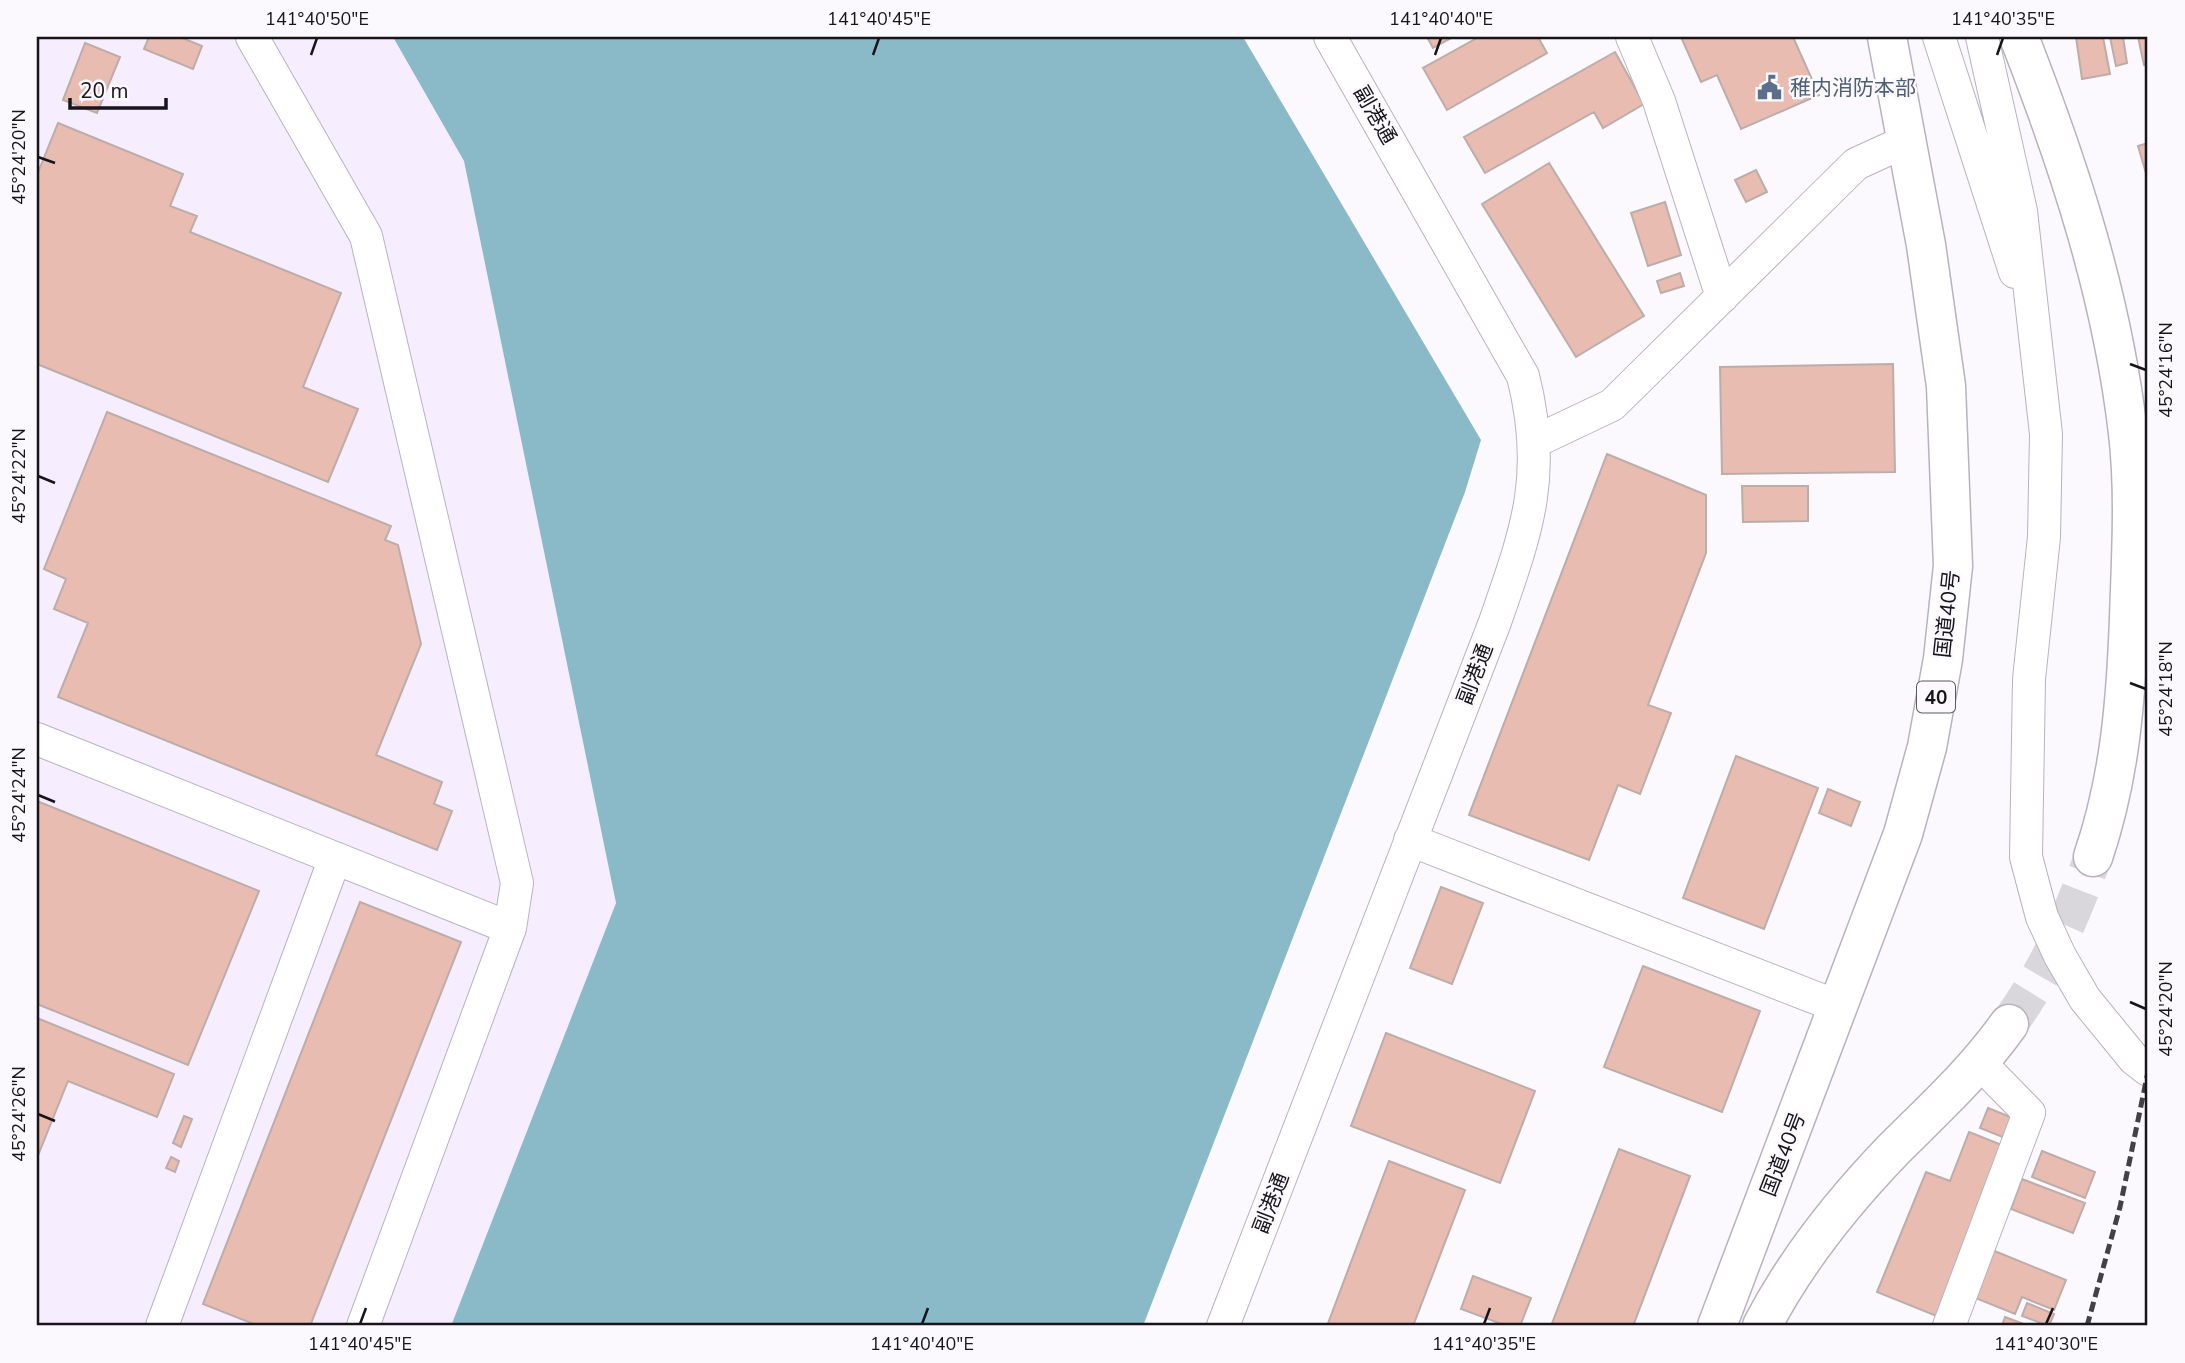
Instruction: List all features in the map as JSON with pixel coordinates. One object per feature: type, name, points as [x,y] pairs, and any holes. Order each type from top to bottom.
[{"type":"highway","name":"国道40号","points":[[1717,1326],[1903,834],[1927,747],[1943,659],[1953,566],[1951,466],[1940,331],[1886,37]]},
{"type":"highway","points":[[2019,37],[2059,138],[2104,290],[2128,434],[2130,503],[2126,691],[2119,762],[2093,857]]},
{"type":"highway","points":[[1762,1326],[1810,1248],[1845,1205],[1894,1150],[1981,1063],[2009,1024]]},
{"type":"street","points":[[252,37],[366,236],[517,883],[510,928],[363,1326]]},
{"type":"street","name":"副港通","points":[[1223,1326],[1515,564],[1528,521],[1536,472],[1531,405],[1518,366],[1330,37]]},
{"type":"street","points":[[1632,37],[1659,101],[1722,297]]},
{"type":"street","points":[[1939,37],[2034,330]]},
{"type":"street","points":[[1982,37],[2021,211],[2046,434],[2044,537],[2029,679],[2026,857],[2042,917],[2060,956],[2085,999],[2134,1059],[2148,1070]]},
{"type":"street","points":[[1534,442],[1612,405],[1856,164],[1904,142]]},
{"type":"street","points":[[37,738],[510,928]]},
{"type":"street","points":[[1410,840],[1839,1007]]},
{"type":"street","points":[[162,1326],[335,859]]},
{"type":"street","points":[[1949,1326],[2029,1113],[1981,1063]]},
{"type":"shaded area","points":[[37,37],[393,37],[464,161],[616,903],[451,1326],[37,1326]]},
{"type":"water","points":[[393,37],[1243,37],[1481,440],[1465,492],[1143,1326],[451,1326],[616,903],[464,161]]},
{"type":"building","points":[[149,37],[180,37],[202,46],[193,69],[144,49]]},
{"type":"building","points":[[1427,37],[1453,37],[1433,48]]},
{"type":"building","points":[[1479,37],[1538,37],[1547,53],[1447,110],[1423,68]]},
{"type":"building","name":"稚内消防本部","points":[[1681,37],[1793,37],[1819,95],[1741,129],[1717,75],[1701,82]]},
{"type":"building","points":[[2076,37],[2103,37],[2110,74],[2082,79]]},
{"type":"building","points":[[2110,37],[2123,37],[2127,63],[2116,66]]},
{"type":"building","points":[[2138,37],[2148,37],[2148,64],[2144,65]]},
{"type":"building","points":[[85,43],[120,57],[97,113],[63,100]]},
{"type":"building","points":[[1615,52],[1644,104],[1603,128],[1594,112],[1485,173],[1464,137]]},
{"type":"building","points":[[58,123],[183,174],[170,206],[197,216],[190,232],[341,293],[303,387],[358,409],[328,482],[37,364],[37,175]]},
{"type":"building","points":[[2148,143],[2148,180],[2138,146]]},
{"type":"building","points":[[1549,163],[1644,316],[1576,357],[1482,204]]},
{"type":"building","points":[[1756,170],[1767,192],[1746,202],[1735,180]]},
{"type":"building","points":[[1665,202],[1681,255],[1648,266],[1631,213]]},
{"type":"building","points":[[1680,273],[1684,286],[1661,293],[1657,281]]},
{"type":"building","points":[[1893,364],[1895,472],[1722,474],[1720,367]]},
{"type":"building","points":[[107,412],[391,526],[385,540],[398,545],[421,644],[376,755],[442,782],[434,804],[452,811],[437,850],[58,697],[88,623],[54,609],[66,579],[44,569]]},
{"type":"building","points":[[1607,454],[1706,495],[1706,553],[1648,705],[1671,713],[1640,794],[1618,785],[1589,860],[1469,815]]},
{"type":"building","points":[[1742,486],[1808,486],[1808,521],[1743,522]]},
{"type":"building","points":[[1736,756],[1818,788],[1764,929],[1683,898]]},
{"type":"building","points":[[1828,789],[1860,802],[1851,826],[1819,813]]},
{"type":"building","points":[[37,801],[259,891],[188,1065],[37,1004]]},
{"type":"building","points":[[1441,887],[1483,903],[1452,984],[1410,968]]},
{"type":"building","points":[[360,902],[461,942],[310,1326],[259,1326],[203,1304]]},
{"type":"building","points":[[1643,966],[1760,1011],[1722,1112],[1604,1067]]},
{"type":"building","points":[[37,1018],[174,1074],[157,1117],[68,1081],[37,1158]]},
{"type":"building","points":[[1386,1033],[1535,1091],[1500,1183],[1351,1126]]},
{"type":"building","points":[[1988,1108],[2013,1118],[2005,1138],[1980,1128]]},
{"type":"building","points":[[184,1116],[192,1119],[181,1147],[173,1143]]},
{"type":"building","points":[[1969,1132],[2007,1147],[1939,1317],[1877,1292],[1926,1172],[1950,1181]]},
{"type":"building","points":[[1619,1149],[1690,1176],[1633,1326],[1551,1326]]},
{"type":"building","points":[[2042,1151],[2095,1172],[2085,1198],[2032,1177]]},
{"type":"building","points":[[171,1157],[179,1161],[175,1172],[166,1168]]},
{"type":"building","points":[[1389,1161],[1465,1190],[1413,1326],[1327,1326]]},
{"type":"building","points":[[2022,1179],[2085,1203],[2073,1233],[2011,1209]]},
{"type":"building","points":[[1992,1250],[2066,1280],[2054,1310],[2022,1297],[2015,1314],[1973,1297]]},
{"type":"building","points":[[1473,1276],[1531,1298],[1520,1326],[1507,1326],[1461,1309]]},
{"type":"building","points":[[2027,1303],[2054,1314],[2049,1326],[2022,1316]]},
{"type":"building","points":[[2005,1317],[2029,1326],[2002,1326]]},
{"type":"tunnel","points":[[2009,1024],[2036,983],[2057,943],[2093,857]]},
{"type":"railway","points":[[2087,1326],[2120,1207],[2148,1072]]},
{"type":"place","name":"稚内消防本部","points":[[1770,88]]}]
